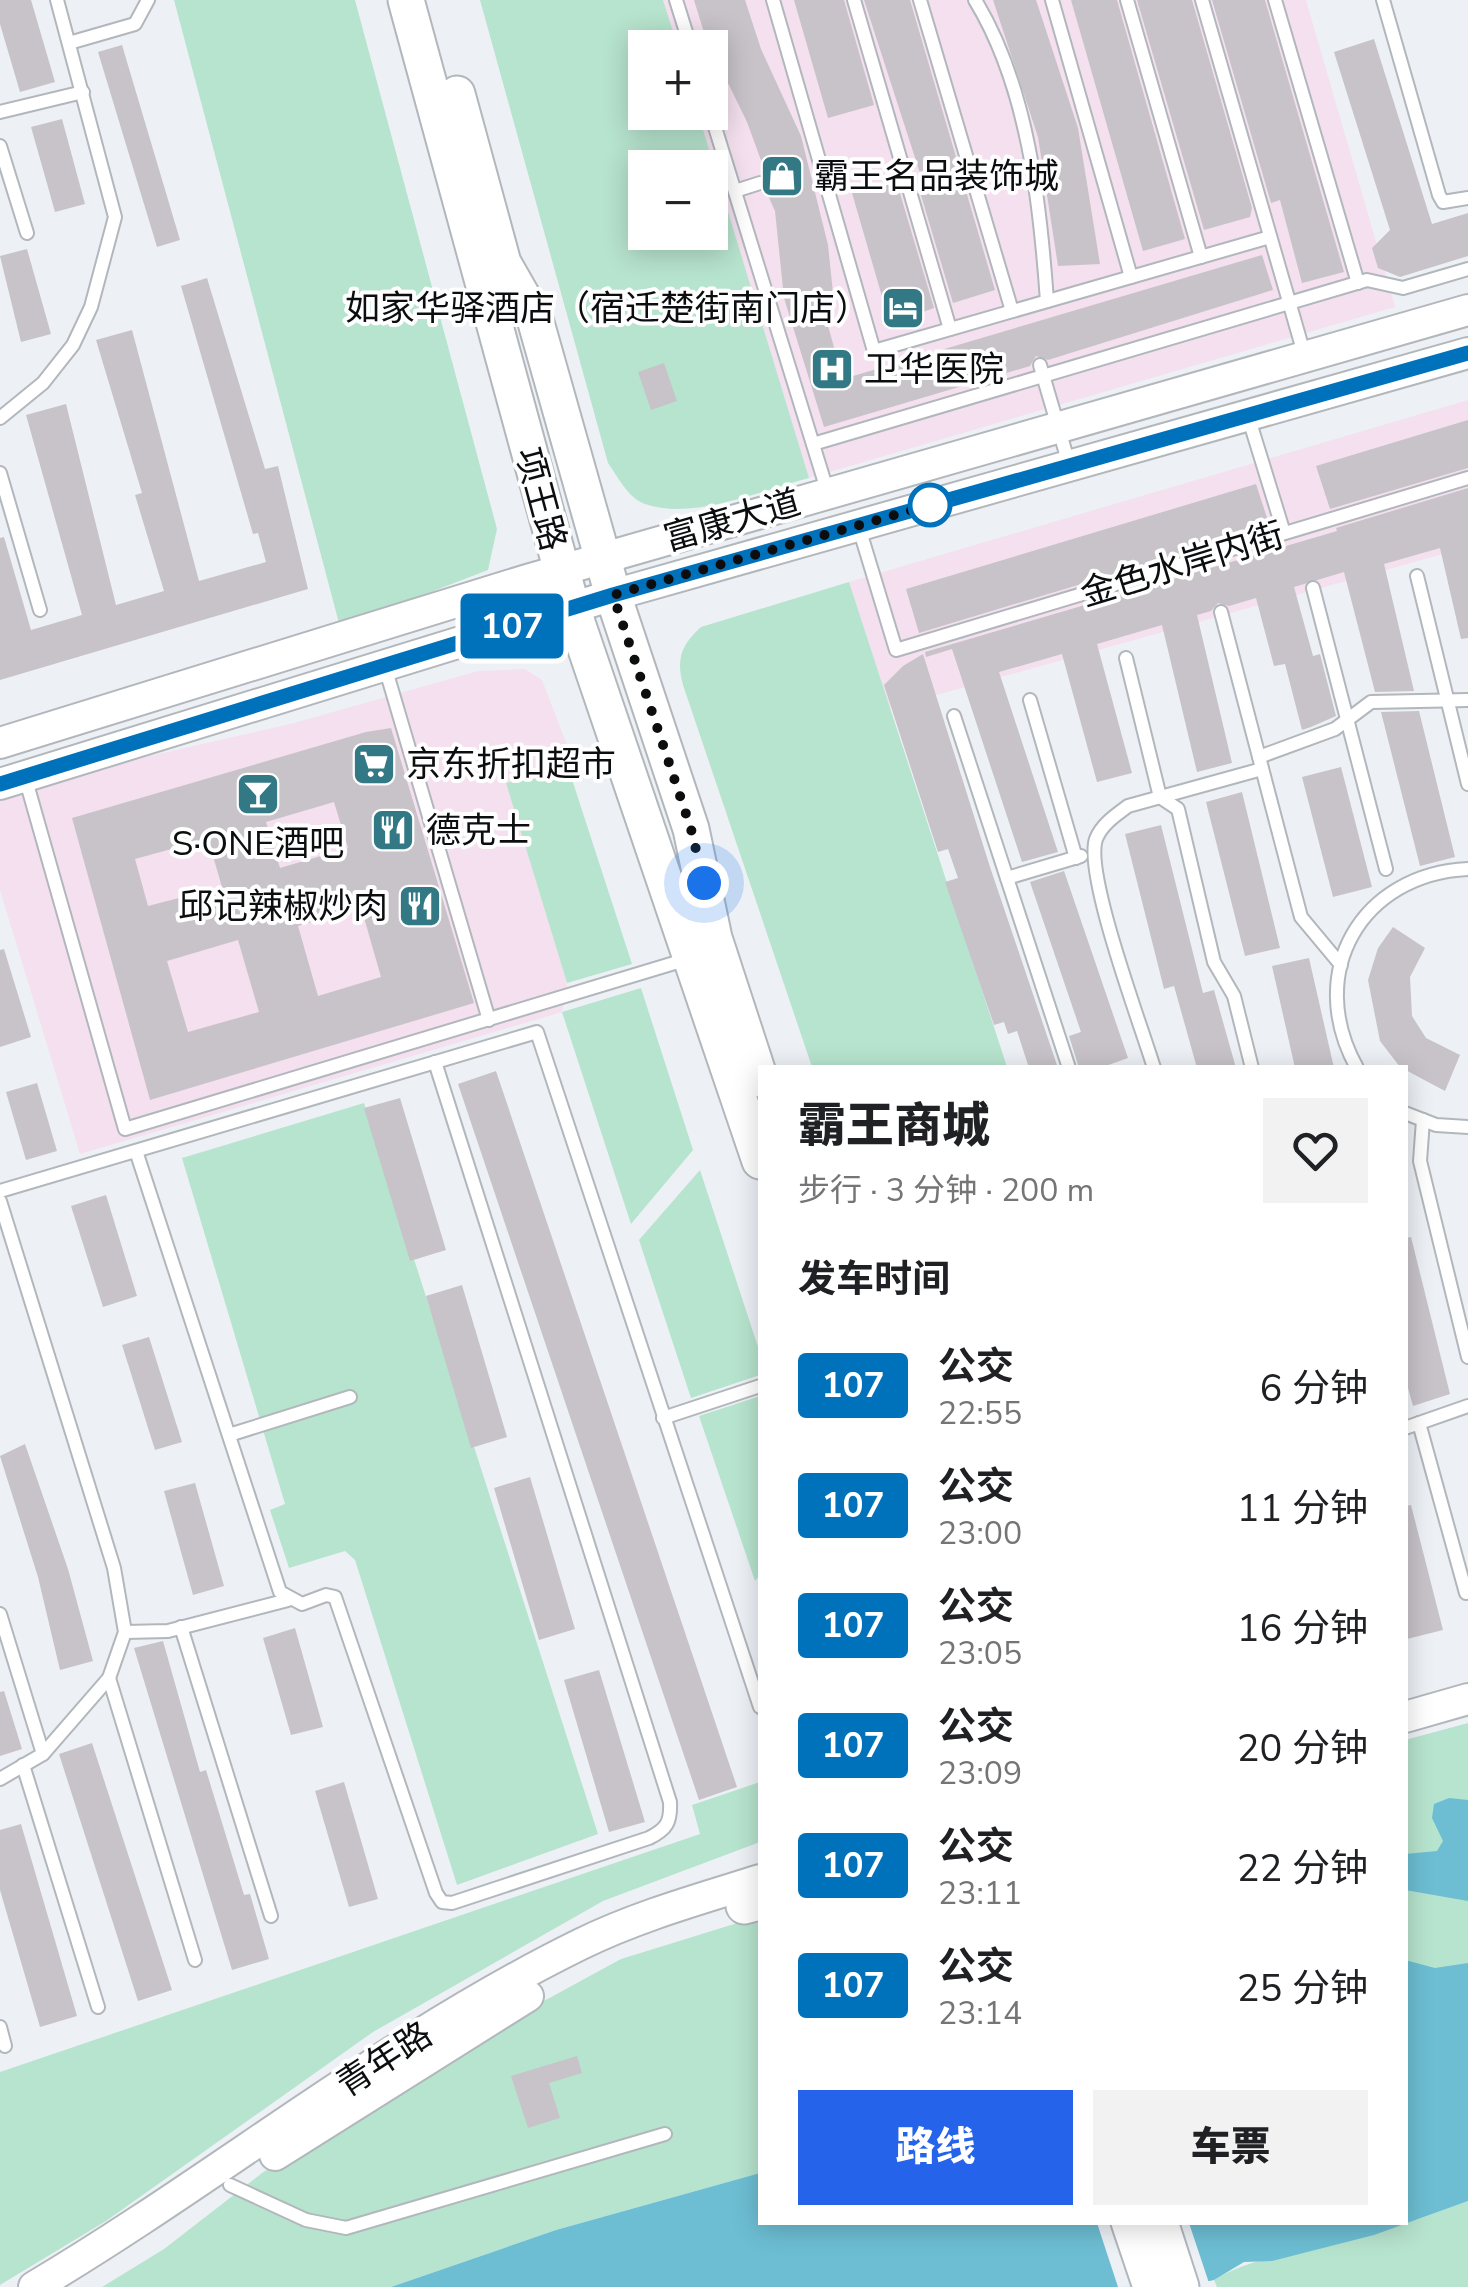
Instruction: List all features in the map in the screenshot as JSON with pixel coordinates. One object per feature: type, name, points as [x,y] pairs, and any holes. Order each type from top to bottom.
[{"type":"main road","name":"项王路","points":[[406,0],[560,570],[758,1155]]},
{"type":"main road","name":"项王路","points":[[431,0],[503,263],[535,319],[613,595],[691,829],[714,938],[758,1074]]},
{"type":"main road","points":[[1130,2225],[1151,2287]]},
{"type":"main road","points":[[1161,2225],[1181,2287]]},
{"type":"street","name":"富康大道","points":[[0,743],[560,570],[1468,310]]},
{"type":"street","name":"富康大道","points":[[6,782],[613,595],[1468,353]]},
{"type":"street","points":[[1408,1695],[1468,1679]]},
{"type":"street","points":[[1408,1716],[1468,1699]]},
{"type":"street","name":"青年路","points":[[71,2287],[388,2082],[584,1964],[755,1892]]},
{"type":"street","name":"青年路","points":[[34,2287],[155,2212],[386,2054],[582,1943],[755,1892]]},
{"type":"lane","points":[[0,418],[43,383],[73,345],[91,307],[113,233],[114,202],[57,0]]},
{"type":"lane","points":[[69,44],[135,24],[148,0]]},
{"type":"lane","points":[[676,0],[685,30]]},
{"type":"lane","points":[[773,0],[816,165],[874,351],[1021,313],[1047,301],[1270,237]]},
{"type":"lane","points":[[854,0],[950,329]]},
{"type":"lane","points":[[920,0],[1021,313]]},
{"type":"lane","points":[[975,0],[992,34],[1027,144],[1041,218],[1047,301]]},
{"type":"lane","points":[[1052,0],[1131,277]]},
{"type":"lane","points":[[1127,0],[1201,257]]},
{"type":"lane","points":[[1202,0],[1306,357]]},
{"type":"lane","points":[[1275,0],[1358,283]]},
{"type":"lane","points":[[1383,0],[1438,194],[1444,202],[1468,198]]},
{"type":"lane","points":[[0,112],[82,92]]},
{"type":"lane","points":[[716,130],[828,493]]},
{"type":"lane","points":[[0,146],[26,232]]},
{"type":"lane","points":[[735,191],[760,183]]},
{"type":"lane","points":[[813,444],[1042,370],[1367,280],[1403,288],[1468,268]]},
{"type":"lane","points":[[1042,370],[1069,466]]},
{"type":"lane","points":[[1248,415],[1284,533]]},
{"type":"lane","points":[[0,473],[40,610]]},
{"type":"lane","name":"金色水岸内街","points":[[858,525],[896,650],[1468,478]]},
{"type":"lane","points":[[1417,576],[1468,784]]},
{"type":"lane","points":[[1313,588],[1386,869]]},
{"type":"lane","points":[[1221,612],[1301,918],[1340,966]]},
{"type":"lane","points":[[1126,658],[1160,797],[1178,809],[1214,962],[1234,996],[1251,1065]]},
{"type":"lane","points":[[384,664],[489,1020]]},
{"type":"lane","points":[[1030,700],[1076,858]]},
{"type":"lane","points":[[1153,1065],[1096,880],[1093,852],[1097,836],[1111,818],[1128,806],[1260,763],[1335,729],[1372,702],[1468,700]]},
{"type":"lane","points":[[954,716],[1068,1065]]},
{"type":"lane","points":[[6,782],[125,1129],[691,958]]},
{"type":"lane","points":[[1007,878],[1093,852]]},
{"type":"lane","points":[[1355,1065],[1343,1042],[1335,998],[1340,966],[1363,916],[1396,887],[1436,870],[1468,869]]},
{"type":"lane","points":[[529,1008],[758,1701]]},
{"type":"lane","points":[[0,1191],[537,1032]]},
{"type":"lane","points":[[136,1151],[280,1592],[288,1600],[302,1604],[326,1595],[335,1596],[442,1902],[452,1903],[649,1838],[664,1830],[671,1820],[670,1802],[435,1062]]},
{"type":"lane","points":[[1408,1113],[1468,1128]]},
{"type":"lane","points":[[1423,1120],[1420,1160],[1468,1358]]},
{"type":"lane","points":[[0,1201],[114,1568],[125,1632],[109,1678],[43,1754],[0,1778]]},
{"type":"lane","points":[[663,1418],[758,1387]]},
{"type":"lane","points":[[229,1436],[350,1398]]},
{"type":"lane","points":[[1466,1594],[1412,1425],[1468,1406]]},
{"type":"lane","points":[[125,1632],[181,1628],[288,1600]]},
{"type":"lane","points":[[0,1614],[43,1754]]},
{"type":"lane","points":[[181,1628],[271,1916]]},
{"type":"lane","points":[[109,1678],[195,1960]]},
{"type":"lane","points":[[23,1766],[98,2006]]},
{"type":"lane","points":[[0,2028],[6,2046]]},
{"type":"lane","points":[[230,2185],[306,2220],[346,2228],[665,2134]]},
{"type":"shaded area","points":[[663,0],[1306,0],[1395,307],[809,478],[728,212],[728,150],[709,150],[703,130],[728,130],[728,30],[673,30]]},
{"type":"shaded area","points":[[1468,400],[1468,547],[890,708],[849,582]]},
{"type":"shaded area","points":[[525,669],[542,680],[574,763],[506,783],[567,983],[562,1012],[80,1154],[0,890],[0,796],[110,765],[294,723],[478,671]]},
{"type":"green space","points":[[174,0],[355,0],[497,529],[488,570],[340,627]]},
{"type":"green space","points":[[480,0],[663,0],[673,30],[628,30],[628,130],[703,130],[709,150],[628,150],[628,250],[728,250],[728,212],[809,478],[728,502],[685,509],[645,504],[624,486],[608,463]]},
{"type":"green space","points":[[849,582],[1006,1065],[811,1065],[683,685],[682,653],[701,627]]},
{"type":"green space","points":[[567,764],[632,964],[567,983],[506,783]]},
{"type":"green space","points":[[641,988],[693,1150],[631,1224],[562,1012]]},
{"type":"green space","points":[[364,1103],[598,1834],[457,1885],[355,1560],[345,1551],[289,1568],[270,1510],[285,1504],[182,1158]]},
{"type":"green space","points":[[700,1170],[758,1347],[758,1376],[691,1398],[639,1240]]},
{"type":"green space","points":[[758,1397],[755,1581],[699,1416]]},
{"type":"green space","points":[[1468,1723],[1468,1976],[1408,1992],[1408,1739]]},
{"type":"green space","points":[[758,1783],[758,1843],[603,1901],[373,2032],[106,2221],[0,2285],[0,2072],[700,1834],[692,1805]]},
{"type":"green space","points":[[758,1917],[758,2174],[556,2230],[391,2287],[102,2287],[164,2249],[262,2173],[430,2063],[621,1959]]},
{"type":"green space","points":[[1468,2201],[1468,2287],[1217,2287],[1214,2280],[1262,2260],[1408,2223]]},
{"type":"water","points":[[1449,1798],[1468,1800],[1468,1901],[1408,1891],[1408,1854],[1437,1851],[1443,1841],[1432,1818],[1434,1804]]},
{"type":"water","points":[[1408,1961],[1435,1968],[1468,1963],[1468,2201],[1408,2223]]},
{"type":"water","points":[[758,2174],[758,2225],[1402,2225],[1272,2261],[1244,2262],[1214,2280],[1183,2287],[391,2287],[556,2230]]},
{"type":"pier","points":[[1098,2225],[1190,2225],[1210,2286],[1118,2287]]},
{"type":"building","points":[[0,0],[31,0],[55,82],[20,92],[0,24]]},
{"type":"building","points":[[694,0],[745,0],[761,49],[801,136],[828,245],[833,293],[819,294],[843,379],[1262,255],[1273,290],[1048,360],[1036,356],[1030,366],[824,427],[784,298],[775,211],[766,191],[770,181],[761,173],[762,163],[747,122],[728,84],[728,30],[703,30]]},
{"type":"building","points":[[794,0],[844,0],[874,105],[828,118]]},
{"type":"building","points":[[864,0],[910,0],[995,290],[953,303],[915,175],[920,173]]},
{"type":"building","points":[[993,0],[1036,0],[1078,128],[1100,264],[1058,266],[1038,137]]},
{"type":"building","points":[[1071,0],[1117,0],[1185,239],[1143,251]]},
{"type":"building","points":[[1137,0],[1192,0],[1252,208],[1250,217],[1204,230]]},
{"type":"building","points":[[1212,0],[1265,0],[1344,272],[1302,283],[1280,200],[1271,203]]},
{"type":"building","points":[[1374,39],[1432,224],[1468,213],[1468,256],[1400,277],[1378,268],[1372,248],[1390,230],[1334,52]]},
{"type":"building","points":[[122,45],[180,240],[157,247],[98,52]]},
{"type":"building","points":[[62,119],[85,204],[55,212],[31,127]]},
{"type":"building","points":[[896,180],[934,308],[890,324],[852,193]]},
{"type":"building","points":[[27,249],[51,334],[21,342],[0,256]]},
{"type":"building","points":[[207,278],[265,469],[278,466],[308,589],[0,680],[0,538],[4,537],[31,630],[82,615],[26,415],[66,404],[116,605],[164,591],[135,495],[142,493],[96,340],[132,330],[199,581],[266,562],[258,533],[253,534],[181,286]]},
{"type":"building","points":[[664,363],[677,401],[651,410],[638,372]]},
{"type":"building","points":[[1468,420],[1468,468],[1330,509],[1316,466]]},
{"type":"building","points":[[1256,484],[1270,527],[919,633],[906,589]]},
{"type":"building","points":[[1468,488],[1468,638],[1461,639],[1440,548],[1384,564],[1414,691],[1375,692],[1344,572],[1294,587],[1313,656],[1320,654],[1336,716],[1302,730],[1285,664],[1274,666],[1256,598],[1229,606],[1218,603],[1211,611],[1197,615],[1232,763],[1197,772],[1162,625],[1097,644],[1132,773],[1097,782],[1062,654],[999,672],[1058,852],[1022,862],[952,649],[926,657],[925,652],[1337,531],[1336,528]]},
{"type":"building","points":[[923,654],[1057,1065],[1028,1065],[1017,1031],[1008,1034],[1004,1022],[994,1025],[945,882],[958,878],[948,849],[938,852],[884,685],[903,666]]},
{"type":"building","points":[[1419,711],[1455,857],[1420,866],[1381,712]]},
{"type":"building","points":[[391,728],[474,1003],[150,1100],[72,818]],"holes":[[[334,802],[348,848],[280,868],[266,822]],[[208,839],[222,887],[148,906],[135,859]],[[361,907],[381,977],[318,996],[298,926]],[[238,940],[259,1012],[188,1032],[167,961]]]},
{"type":"building","points":[[1341,767],[1372,887],[1333,897],[1302,777]]},
{"type":"building","points":[[1242,792],[1280,948],[1245,956],[1206,802]]},
{"type":"building","points":[[1161,825],[1203,993],[1214,990],[1235,1065],[1196,1065],[1174,986],[1164,989],[1125,834]]},
{"type":"building","points":[[1064,871],[1128,1058],[1108,1065],[1078,1065],[1069,1036],[1081,1032],[1030,882]]},
{"type":"building","points":[[1393,927],[1425,948],[1410,977],[1412,1016],[1426,1038],[1460,1055],[1445,1091],[1408,1071],[1408,1065],[1398,1065],[1380,1041],[1368,980],[1378,948]]},
{"type":"building","points":[[4,949],[31,1037],[0,1047],[0,950]]},
{"type":"building","points":[[1309,958],[1333,1065],[1294,1065],[1272,966]]},
{"type":"building","points":[[496,1071],[737,1787],[699,1800],[458,1084]]},
{"type":"building","points":[[37,1083],[57,1151],[26,1160],[6,1092]]},
{"type":"building","points":[[400,1098],[446,1250],[410,1261],[364,1108]]},
{"type":"building","points":[[106,1195],[137,1296],[103,1307],[71,1206]]},
{"type":"building","points":[[1411,1237],[1450,1394],[1413,1406],[1408,1388]]},
{"type":"building","points":[[462,1285],[507,1437],[471,1448],[426,1296]]},
{"type":"building","points":[[149,1337],[182,1442],[155,1450],[122,1345]]},
{"type":"building","points":[[25,1444],[68,1569],[93,1661],[60,1670],[38,1577],[0,1456]]},
{"type":"building","points":[[530,1477],[575,1629],[539,1640],[494,1488]]},
{"type":"building","points":[[195,1483],[224,1586],[193,1595],[164,1491]]},
{"type":"building","points":[[1411,1505],[1443,1630],[1408,1639]]},
{"type":"building","points":[[295,1628],[323,1727],[291,1735],[263,1638]]},
{"type":"building","points":[[163,1641],[200,1772],[206,1770],[244,1895],[250,1894],[269,1959],[232,1970],[134,1648]]},
{"type":"building","points":[[599,1670],[645,1822],[609,1832],[564,1680]]},
{"type":"building","points":[[4,1691],[22,1749],[0,1756],[0,1692]]},
{"type":"building","points":[[92,1743],[172,1990],[138,2001],[59,1754]]},
{"type":"building","points":[[344,1782],[378,1899],[349,1907],[315,1791]]},
{"type":"building","points":[[21,1824],[77,2016],[40,2027],[0,1890],[0,1830]]},
{"type":"building","points":[[577,2056],[582,2073],[549,2083],[560,2118],[528,2128],[511,2076]]},
{"type":"bus line","name":"107","points":[[0,784],[613,595],[1468,353]]},
{"type":"place","name":"霸王名品装饰城","points":[[782,176]]},
{"type":"place","name":"如家华驿酒店（宿迁楚街南门店）","points":[[903,308]]},
{"type":"place","name":"卫华医院","points":[[832,369]]},
{"type":"place","name":"京东折扣超市","points":[[374,764]]},
{"type":"place","name":"S·ONE酒吧","points":[[258,794]]},
{"type":"place","name":"德克士","points":[[393,830]]},
{"type":"place","name":"邱记辣椒炒肉","points":[[420,906]]},
{"type":"route","points":[[704,883],[691,829],[613,595],[930,505]]}]
